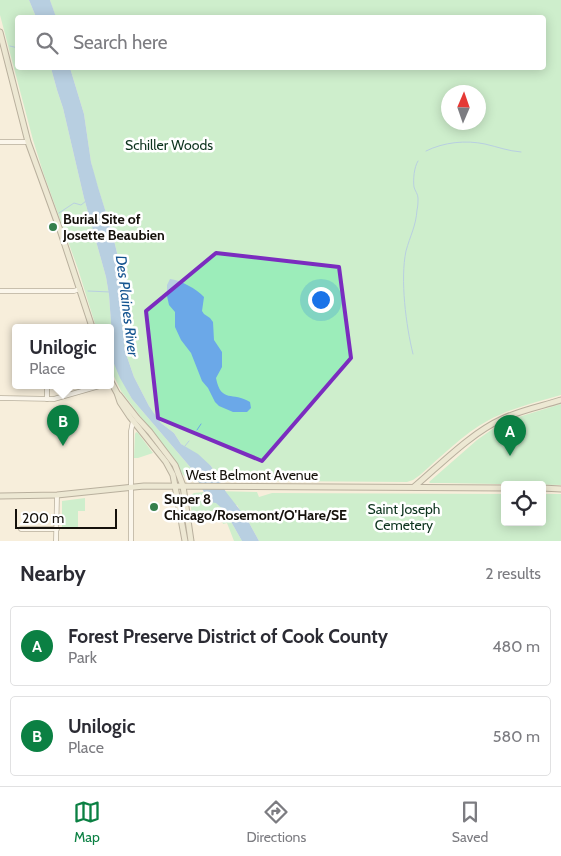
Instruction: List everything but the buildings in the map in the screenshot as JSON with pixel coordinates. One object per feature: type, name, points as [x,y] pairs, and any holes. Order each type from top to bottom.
[{"type":"main road","points":[[0,32],[28,142],[91,324]]},
{"type":"main road","points":[[114,387],[120,402],[166,462],[173,475],[185,541]]},
{"type":"main road","points":[[117,393],[171,458],[183,486],[192,541]]},
{"type":"main road","points":[[414,487],[478,433],[511,415],[561,400]]},
{"type":"main road","name":"West Belmont Avenue","points":[[0,496],[57,495],[131,487],[176,486],[501,488]]},
{"type":"main road","points":[[546,488],[561,488]]},
{"type":"street","points":[[0,142],[28,142]]},
{"type":"street","points":[[0,291],[74,291],[80,289]]},
{"type":"street","points":[[47,389],[47,399]]},
{"type":"street","points":[[0,398],[58,398],[89,389]]},
{"type":"street","points":[[131,541],[131,432],[133,421]]},
{"type":"street","points":[[56,541],[57,495]]},
{"type":"street","points":[[22,529],[56,529]]},
{"type":"highlighted area","points":[[216,253],[339,267],[351,358],[262,461],[158,418],[146,311]]},
{"type":"green space","points":[[0,0],[29,0],[35,15],[15,15],[15,70],[52,70],[106,277],[111,324],[95,324],[33,140],[0,15]]},
{"type":"green space","name":"Schiller Woods","points":[[50,0],[561,0],[561,395],[515,409],[489,420],[462,439],[420,475],[407,482],[273,481],[218,478],[211,466],[181,444],[174,433],[161,423],[149,406],[134,377],[125,351],[118,257],[91,162],[84,114],[71,70],[546,70],[546,15],[55,15]]},
{"type":"green space","points":[[114,364],[132,399],[191,468],[196,477],[195,479],[188,479],[183,475],[174,460],[121,391],[114,376]]},
{"type":"green space","points":[[561,404],[561,485],[546,485],[546,481],[501,481],[501,484],[429,482],[477,440],[494,428],[512,419]]},
{"type":"green space","points":[[136,432],[138,433],[153,453],[134,458]]},
{"type":"green space","name":"Saint Joseph Cemetery","points":[[214,491],[257,492],[259,497],[272,493],[501,494],[501,526],[546,526],[546,494],[561,494],[561,541],[259,541],[237,505],[222,508],[242,541],[234,541],[227,523],[223,524],[218,509],[192,517],[190,499],[194,493]]},
{"type":"green space","points":[[85,498],[85,511],[78,511],[78,528],[62,528],[62,501]]},
{"type":"water","points":[[29,0],[50,0],[55,15],[35,15]]},
{"type":"water","points":[[52,70],[71,70],[84,114],[91,162],[118,257],[125,351],[134,377],[149,406],[161,423],[174,433],[181,444],[198,454],[211,466],[226,492],[247,519],[259,541],[242,541],[225,511],[216,503],[203,501],[202,498],[205,494],[191,468],[132,399],[120,378],[114,364],[114,324],[111,324],[106,277]]},
{"type":"water","points":[[170,279],[188,285],[204,297],[202,311],[213,322],[214,340],[222,352],[222,367],[216,378],[218,386],[228,396],[238,397],[250,402],[251,408],[247,412],[233,412],[219,406],[202,381],[191,353],[181,340],[175,327],[175,312],[169,305],[167,296],[167,285]]},
{"type":"waterway","points":[[10,46],[15,47]]},
{"type":"waterway","points":[[426,151],[448,144],[470,142],[521,152]]},
{"type":"waterway","points":[[413,354],[406,316],[404,262],[418,207],[418,197],[414,187],[415,170],[418,161]]},
{"type":"waterway","points":[[59,213],[74,203],[81,205],[86,201]]},
{"type":"waterway","name":"Des Plaines River","points":[[88,291],[110,292]]},
{"type":"waterway","points":[[197,430],[201,424]]},
{"type":"waterway","points":[[185,446],[189,441]]},
{"type":"place","name":"Burial Site of Josette Beaubien","points":[[53,227]]},
{"type":"place","name":"Unilogic","points":[[63,446]]},
{"type":"place","name":"Forest Preserve District of Cook County","points":[[510,456]]},
{"type":"place","name":"Super 8 Chicago/Rosemont/O'Hare/SE","points":[[154,507]]}]
